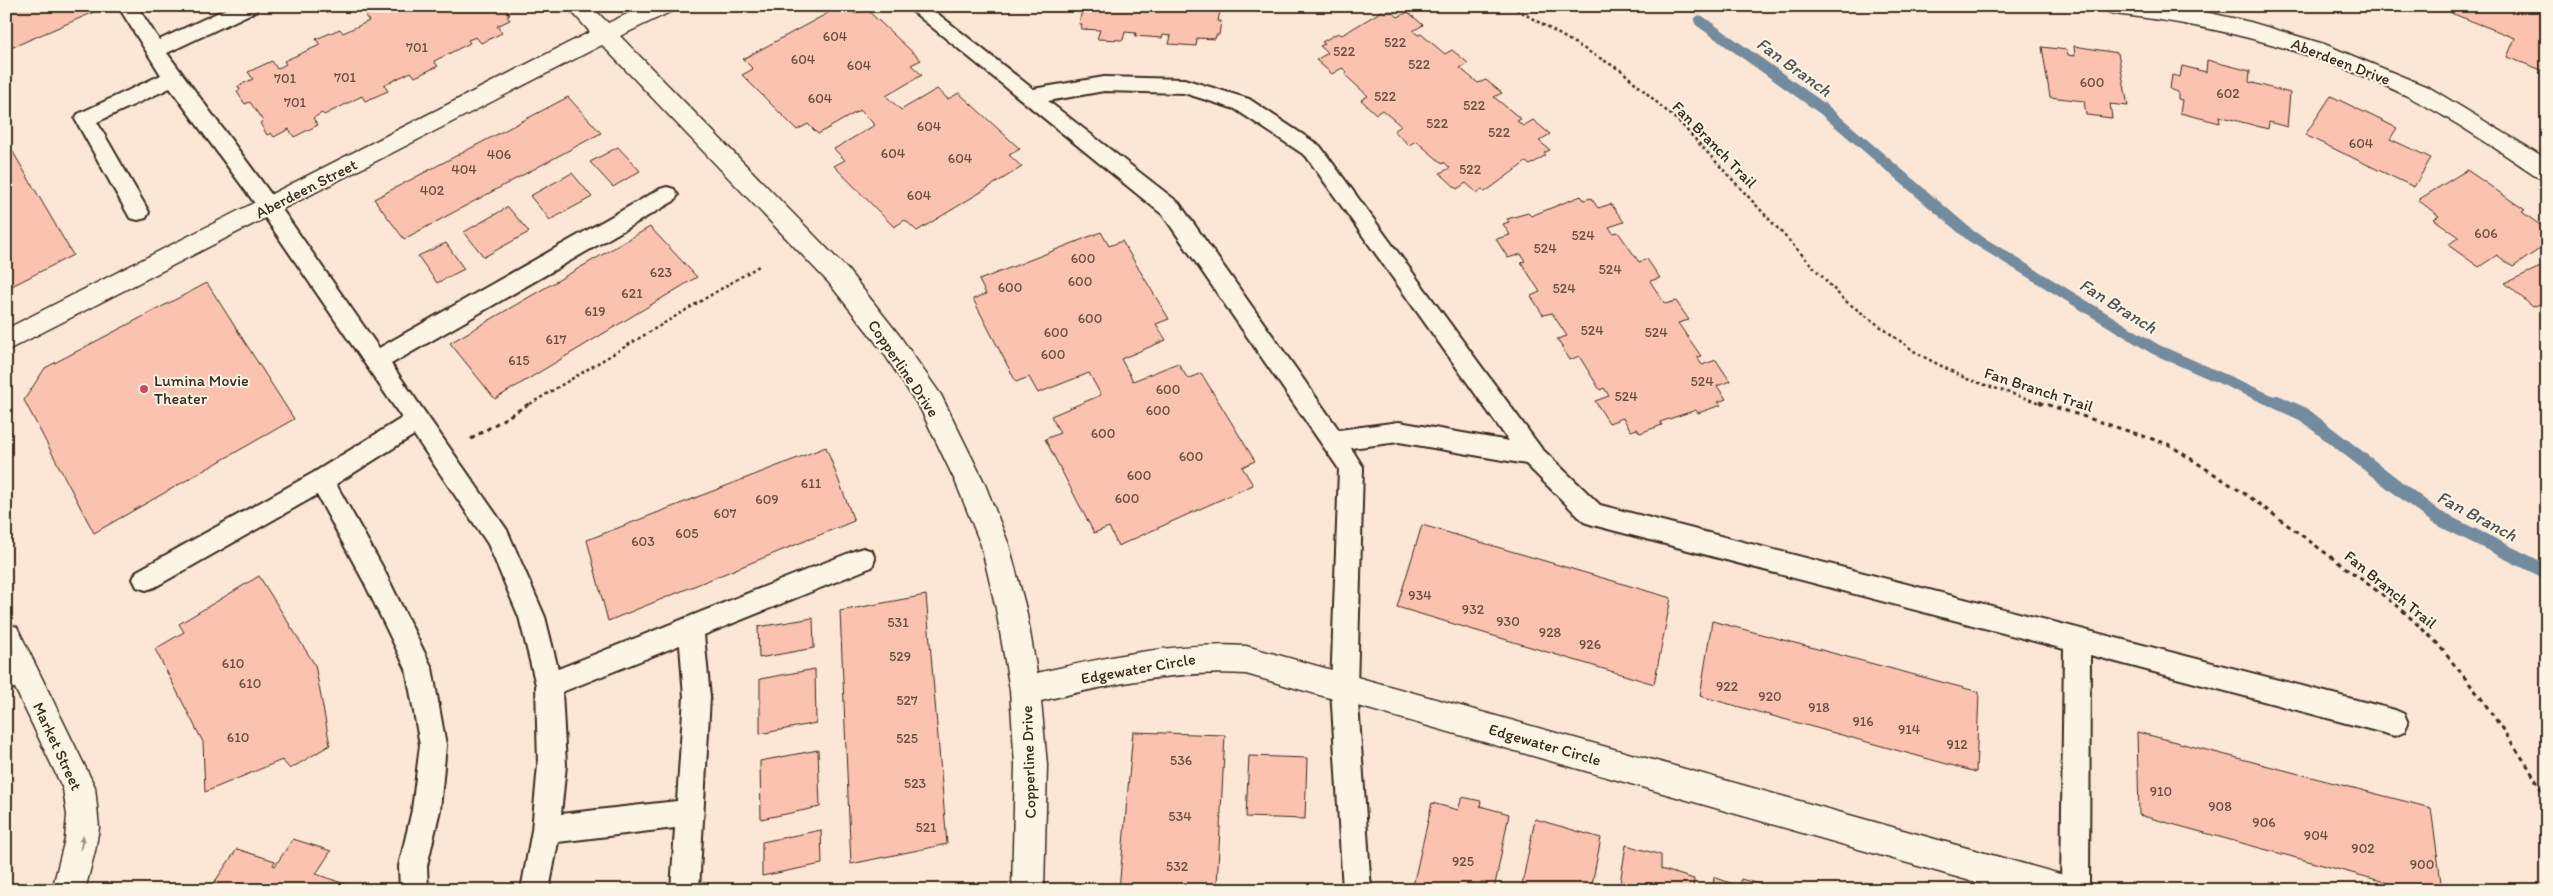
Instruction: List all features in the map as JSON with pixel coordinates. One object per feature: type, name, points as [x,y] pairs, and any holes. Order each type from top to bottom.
[{"type":"street","name":"Copperline Drive","points":[[578,6],[838,276],[890,342],[931,403],[970,482],[995,545],[1011,609],[1025,690],[1031,765],[1028,890]]},
{"type":"street","points":[[605,34],[664,6]]},
{"type":"street","name":"Aberdeen Drive","points":[[2114,6],[2163,10],[2211,19],[2266,32],[2351,62],[2427,96],[2492,134],[2547,171]]},
{"type":"street","name":"Aberdeen Street","points":[[6,341],[605,34]]},
{"type":"street","name":"Market Street","points":[[6,637],[14,675],[79,787],[84,811],[83,840],[68,890]]},
{"type":"street","name":"Edgewater Circle","points":[[1025,690],[1177,659],[1214,656],[1246,660],[2060,890]]},
{"type":"lane","points":[[127,6],[174,78],[269,207],[498,538],[532,617],[549,685],[552,765],[546,830],[535,890]]},
{"type":"lane","points":[[155,50],[249,6]]},
{"type":"lane","points":[[915,6],[1171,208],[1351,467],[1344,688],[1357,890]]},
{"type":"lane","points":[[138,212],[85,119],[174,78]]},
{"type":"lane","points":[[1030,97],[1104,84],[1184,86],[1242,104],[1313,151],[1533,455],[1593,514],[2395,723]]},
{"type":"lane","points":[[377,361],[667,195]]},
{"type":"lane","points":[[146,579],[322,480],[418,420]]},
{"type":"lane","points":[[1333,441],[1399,432],[1533,455]]},
{"type":"lane","points":[[322,480],[374,574],[420,668],[433,745],[426,810],[413,866],[414,890]]},
{"type":"lane","points":[[549,685],[863,559]]},
{"type":"lane","points":[[685,890],[688,813],[697,697],[691,628]]},
{"type":"lane","points":[[2075,890],[2077,640]]},
{"type":"lane","points":[[546,830],[688,813]]},
{"type":"path","name":"Fan Branch Trail","points":[[1511,6],[1622,71],[1681,124],[1844,300],[1918,354],[1968,379],[2168,444],[2251,498],[2399,607],[2438,643],[2481,698],[2527,765],[2547,800]]},
{"type":"path","points":[[442,455],[759,266]]},
{"type":"building","points":[[6,6],[90,6],[94,12],[6,50]]},
{"type":"building","points":[[388,6],[391,10],[400,6],[503,6],[510,15],[507,16],[510,20],[497,26],[502,33],[481,43],[476,37],[468,40],[470,43],[434,61],[438,66],[415,77],[411,72],[384,85],[388,91],[365,101],[362,96],[324,115],[322,113],[313,118],[318,125],[294,137],[289,129],[274,137],[271,133],[267,135],[260,123],[263,121],[250,102],[245,104],[237,92],[240,90],[238,86],[253,79],[248,72],[272,61],[277,69],[286,64],[284,61],[320,45],[316,39],[340,29],[343,33],[369,21],[365,16]]},
{"type":"building","points":[[841,6],[846,6],[855,14],[865,8],[921,60],[911,65],[922,75],[886,96],[901,110],[937,89],[948,99],[959,93],[1020,149],[1009,155],[1022,167],[917,231],[905,220],[894,227],[834,166],[845,160],[834,149],[875,125],[860,110],[818,134],[808,124],[797,130],[742,75],[753,69],[743,59]]},
{"type":"building","points":[[1087,6],[1221,6],[1218,21],[1221,21],[1219,35],[1216,35],[1215,39],[1197,38],[1196,46],[1169,44],[1171,36],[1163,35],[1162,38],[1135,36],[1136,33],[1125,32],[1123,40],[1097,39],[1100,30],[1081,29],[1082,24],[1079,24],[1082,10],[1086,10]]},
{"type":"building","points":[[2454,6],[2517,6],[2547,10],[2547,72],[2507,57],[2515,38],[2451,13]]},
{"type":"building","points":[[1390,10],[1398,17],[1408,12],[1423,25],[1413,31],[1418,35],[1421,34],[1445,54],[1452,50],[1468,63],[1460,68],[1478,83],[1486,80],[1502,93],[1494,97],[1521,119],[1517,121],[1523,126],[1533,120],[1550,134],[1539,141],[1550,150],[1544,153],[1546,155],[1530,165],[1526,162],[1485,192],[1482,189],[1477,193],[1466,183],[1457,189],[1440,173],[1450,168],[1416,141],[1409,145],[1394,131],[1401,126],[1382,110],[1376,114],[1361,100],[1368,96],[1344,74],[1347,72],[1342,68],[1332,74],[1316,60],[1328,53],[1320,46],[1325,44],[1322,42],[1338,33],[1342,35],[1382,11],[1385,13]]},
{"type":"building","points":[[2074,46],[2118,53],[2128,106],[2110,104],[2112,118],[2086,115],[2084,101],[2050,97],[2042,47],[2067,50],[2068,55],[2075,56]]},
{"type":"building","points":[[2207,60],[2250,71],[2249,82],[2290,93],[2287,127],[2269,122],[2268,129],[2219,116],[2220,123],[2180,113],[2182,100],[2178,99],[2178,92],[2170,89],[2172,75],[2180,77],[2182,66],[2206,72]]},
{"type":"building","points":[[2331,96],[2397,128],[2390,139],[2431,158],[2414,187],[2305,135]]},
{"type":"building","points":[[568,97],[601,133],[404,239],[374,199]]},
{"type":"building","points":[[6,140],[73,255],[6,289]]},
{"type":"building","points":[[618,147],[640,171],[613,187],[590,162]]},
{"type":"building","points":[[2467,170],[2525,210],[2522,212],[2547,230],[2547,244],[2513,267],[2497,255],[2479,267],[2448,245],[2459,237],[2434,219],[2439,216],[2418,200]]},
{"type":"building","points":[[572,173],[592,197],[550,220],[530,196]]},
{"type":"building","points":[[1581,196],[1584,200],[1591,198],[1598,208],[1611,204],[1624,222],[1609,227],[1613,233],[1618,232],[1639,262],[1647,259],[1660,278],[1650,281],[1665,304],[1676,301],[1689,320],[1678,323],[1701,356],[1697,357],[1702,365],[1716,360],[1730,381],[1717,386],[1726,399],[1718,402],[1721,405],[1698,413],[1696,410],[1660,422],[1662,425],[1640,433],[1637,429],[1631,431],[1623,418],[1609,423],[1595,401],[1609,396],[1604,388],[1600,390],[1579,356],[1570,360],[1557,339],[1567,336],[1552,313],[1543,315],[1531,296],[1540,292],[1521,262],[1525,261],[1521,254],[1508,258],[1496,239],[1510,235],[1503,224],[1509,222],[1507,219],[1528,213],[1531,216]]},
{"type":"building","points":[[508,207],[529,232],[484,257],[464,232]]},
{"type":"building","points":[[650,227],[697,277],[495,399],[450,343]]},
{"type":"building","points":[[1101,232],[1109,246],[1122,241],[1169,319],[1156,324],[1166,340],[1121,359],[1133,381],[1178,363],[1188,379],[1201,373],[1255,461],[1242,467],[1253,485],[1118,546],[1109,527],[1094,533],[1045,439],[1060,433],[1051,416],[1101,395],[1089,373],[1038,393],[1029,377],[1016,382],[973,299],[986,294],[979,280]]},
{"type":"building","points":[[446,243],[464,269],[437,283],[418,256]]},
{"type":"building","points":[[2547,264],[2547,301],[2533,307],[2505,283]]},
{"type":"building","points":[[207,283],[294,419],[94,533],[24,400],[45,368]]},
{"type":"building","points":[[826,447],[854,521],[608,621],[587,540]]},
{"type":"building","points":[[1422,525],[1671,598],[1654,684],[1397,607]]},
{"type":"building","points":[[259,576],[315,665],[330,745],[290,769],[282,760],[205,792],[203,742],[155,649],[184,632],[179,624]]},
{"type":"building","points":[[926,595],[947,844],[851,864],[840,611]]},
{"type":"building","points":[[813,618],[814,648],[759,658],[758,627]]},
{"type":"building","points":[[1712,621],[1979,692],[1976,772],[1700,696]]},
{"type":"building","points":[[815,669],[816,723],[760,734],[760,679]]},
{"type":"building","points":[[1133,732],[1225,735],[1217,885],[1244,886],[1244,890],[1119,890]]},
{"type":"building","points":[[2137,732],[2431,808],[2442,890],[2414,890],[2139,815]]},
{"type":"building","points":[[818,750],[820,807],[761,819],[760,761]]},
{"type":"building","points":[[1249,756],[1307,758],[1305,819],[1246,817]]},
{"type":"building","points":[[1462,797],[1481,801],[1480,806],[1509,814],[1494,890],[1412,890],[1432,803],[1458,810]]},
{"type":"building","points":[[1535,819],[1601,838],[1591,890],[1521,890]]},
{"type":"building","points":[[821,830],[822,864],[762,876],[762,842]]},
{"type":"building","points":[[293,839],[331,851],[316,874],[362,890],[209,890],[237,849],[275,861],[273,865],[275,866]]},
{"type":"building","points":[[1626,845],[1661,855],[1661,869],[1694,879],[1693,890],[1619,890]]},
{"type":"building","points":[[1714,877],[1741,887],[1741,879],[1779,890],[1713,890]]},
{"type":"waterway","name":"Fan Branch","points":[[1700,21],[1823,109],[1971,236],[2155,349],[2279,404]]},
{"type":"waterway","name":"Fan Branch","points":[[2277,402],[2303,414],[2436,517],[2547,572]]},
{"type":"place","name":"Lumina Movie Theater","points":[[144,389]]}]
